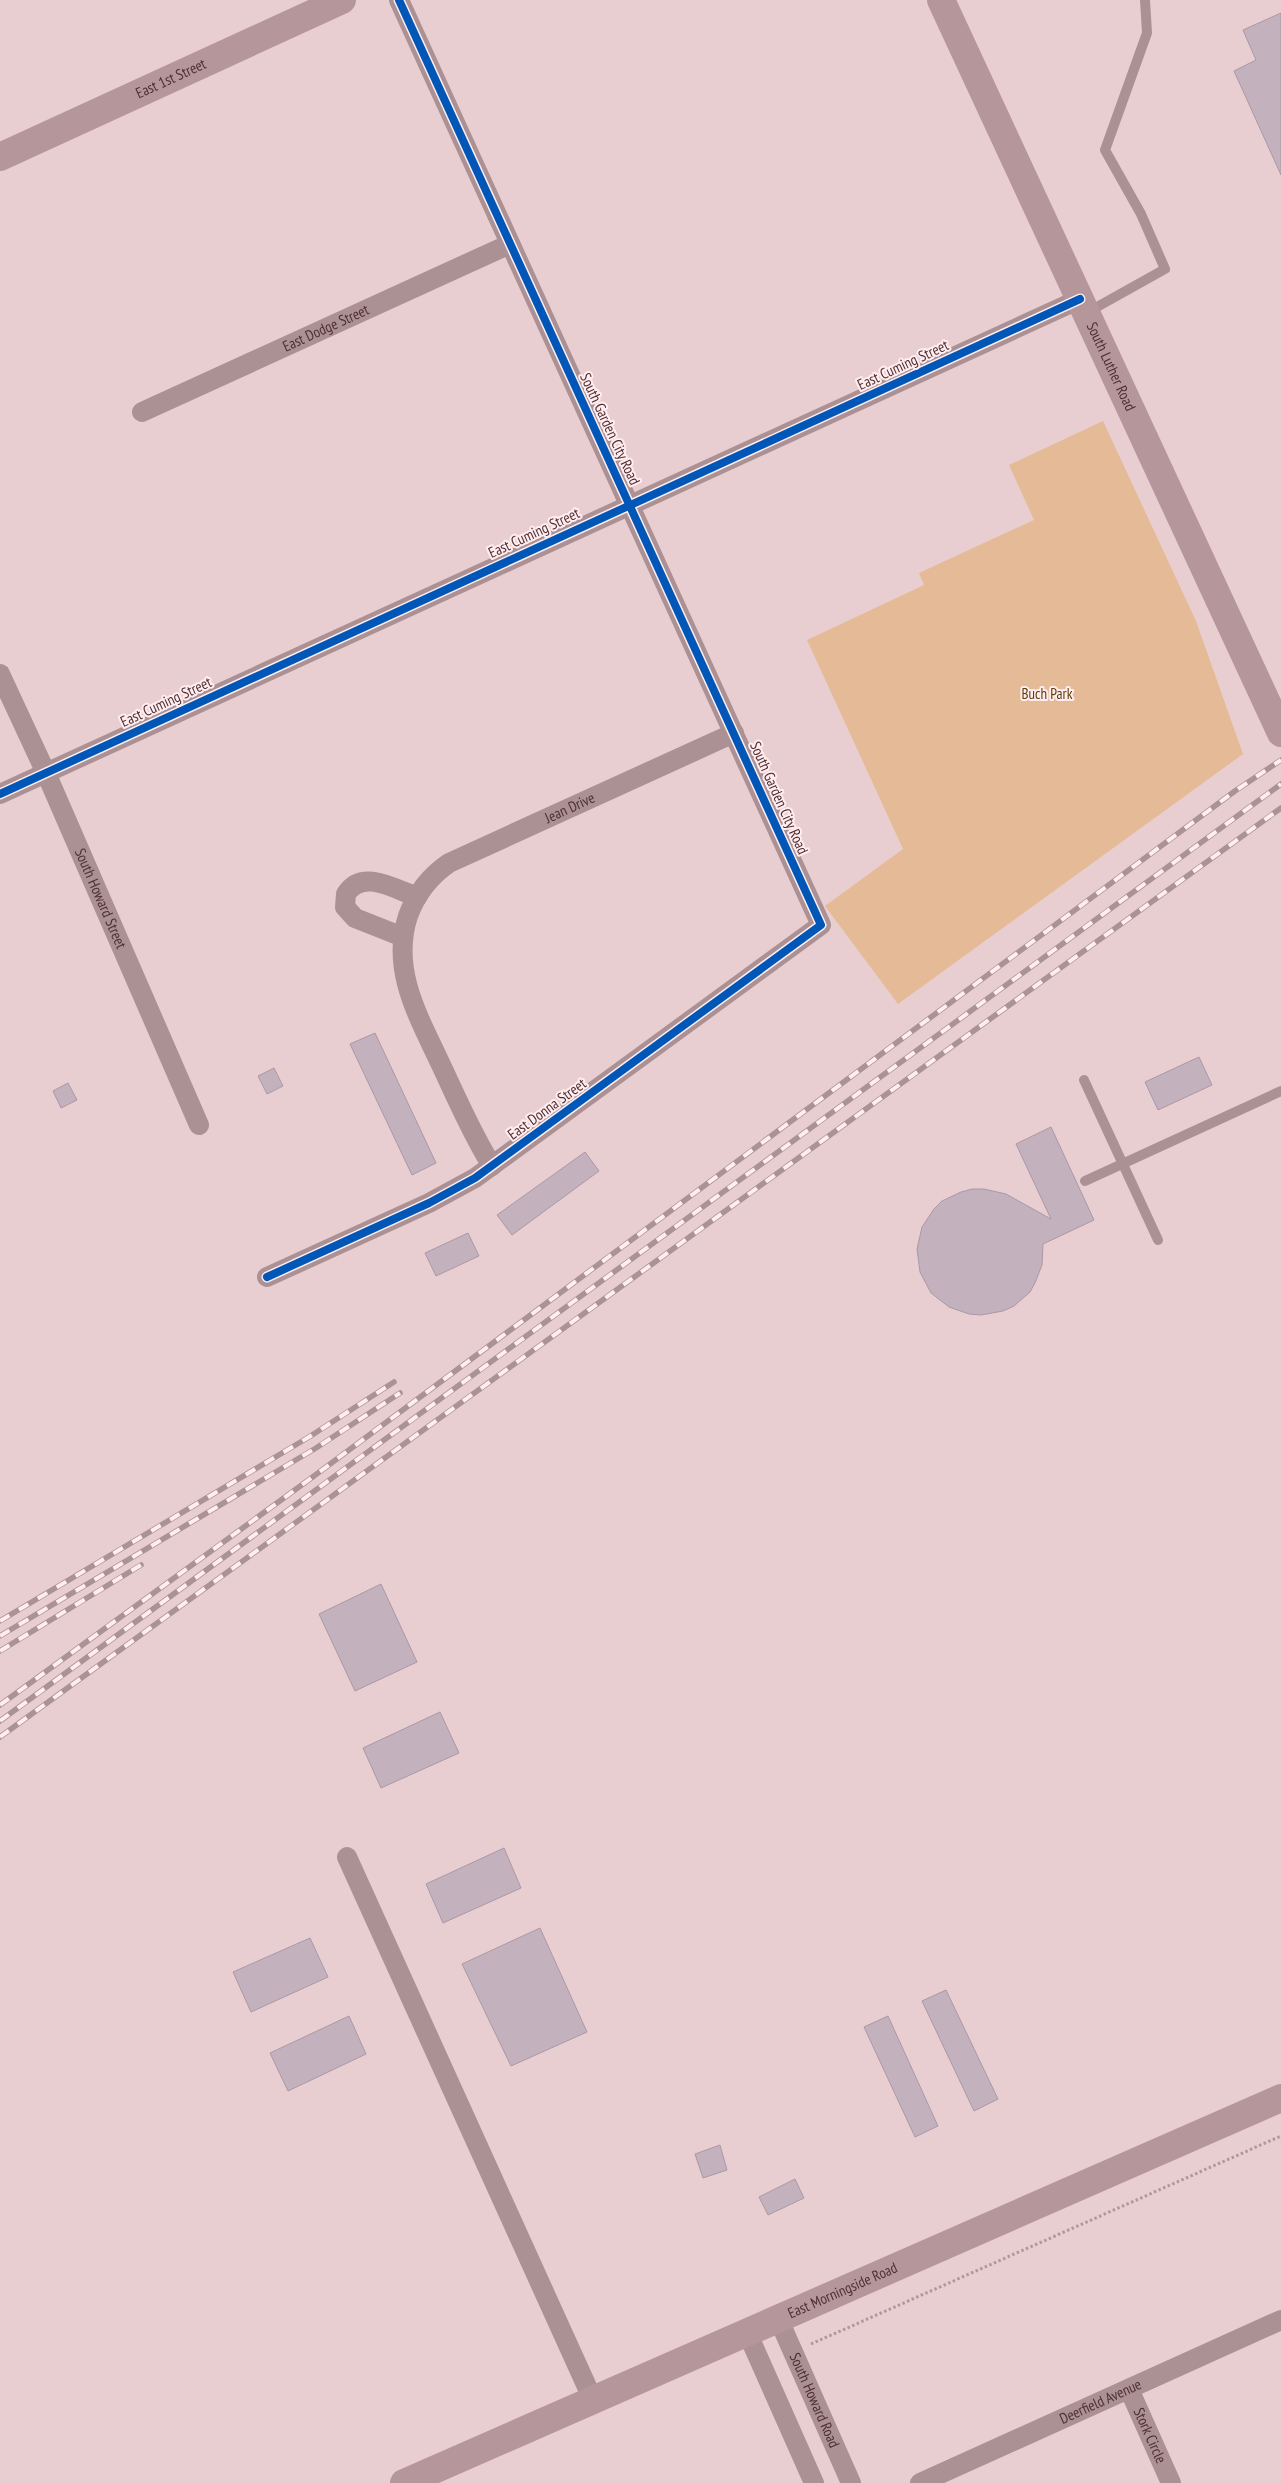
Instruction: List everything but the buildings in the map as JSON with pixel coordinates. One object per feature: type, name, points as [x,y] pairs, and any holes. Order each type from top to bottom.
[{"type":"street","name":"South Garden City Road","points":[[399,0],[821,925]]},
{"type":"street","name":"South Luther Road","points":[[941,0],[1281,733]]},
{"type":"street","name":"East 1st Street","points":[[0,157],[325,3]]},
{"type":"street","name":"East Dodge Street","points":[[142,412],[510,244]]},
{"type":"street","name":"East Cuming Street","points":[[0,794],[630,505],[1084,306]]},
{"type":"street","name":"South Howard Street","points":[[0,674],[46,773],[199,1125]]},
{"type":"street","name":"Jean Drive","points":[[492,1166],[472,1131],[411,997],[402,964],[403,937],[411,908],[417,897],[432,876],[449,863],[734,733]]},
{"type":"street","points":[[403,937],[355,918],[345,907],[346,894],[354,885],[368,880],[417,897]]},
{"type":"street","name":"East Donna Street","points":[[267,1277],[429,1203],[475,1178],[821,925]]},
{"type":"street","points":[[347,1857],[593,2400]]},
{"type":"street","name":"East Morningside Road","points":[[404,2483],[1281,2098]]},
{"type":"street","name":"South Howard Road","points":[[778,2318],[851,2483]]},
{"type":"street","name":"Deerfield Avenue","points":[[920,2483],[1281,2320]]},
{"type":"street","points":[[747,2332],[814,2483]]},
{"type":"street","name":"Stork Circle","points":[[1128,2389],[1172,2483]]},
{"type":"lane","points":[[1084,306],[1165,269],[1141,214],[1105,150],[1147,33],[1145,0]]},
{"type":"lane","points":[[1084,1080],[1158,1240]]},
{"type":"lane","points":[[1085,1181],[1281,1092]]},
{"type":"path","points":[[808,2346],[1281,2136]]},
{"type":"green space","name":"Buch Park","points":[[1103,421],[1196,621],[1243,754],[898,1004],[825,906],[903,849],[807,640],[924,585],[919,573],[1034,520],[1009,465]]},
{"type":"railway","points":[[0,1705],[314,1476],[1235,791],[1281,760]]},
{"type":"railway","points":[[0,1721],[1281,784]]},
{"type":"railway","points":[[0,1737],[1281,808]]},
{"type":"railway","points":[[0,1621],[309,1437],[394,1382]]},
{"type":"railway","points":[[0,1636],[316,1448],[400,1393]]},
{"type":"railway","points":[[0,1651],[141,1565]]},
{"type":"cycle path","points":[[267,1277],[429,1203],[475,1178],[821,925],[399,0]]},
{"type":"cycle path","points":[[0,794],[1080,299]]}]
